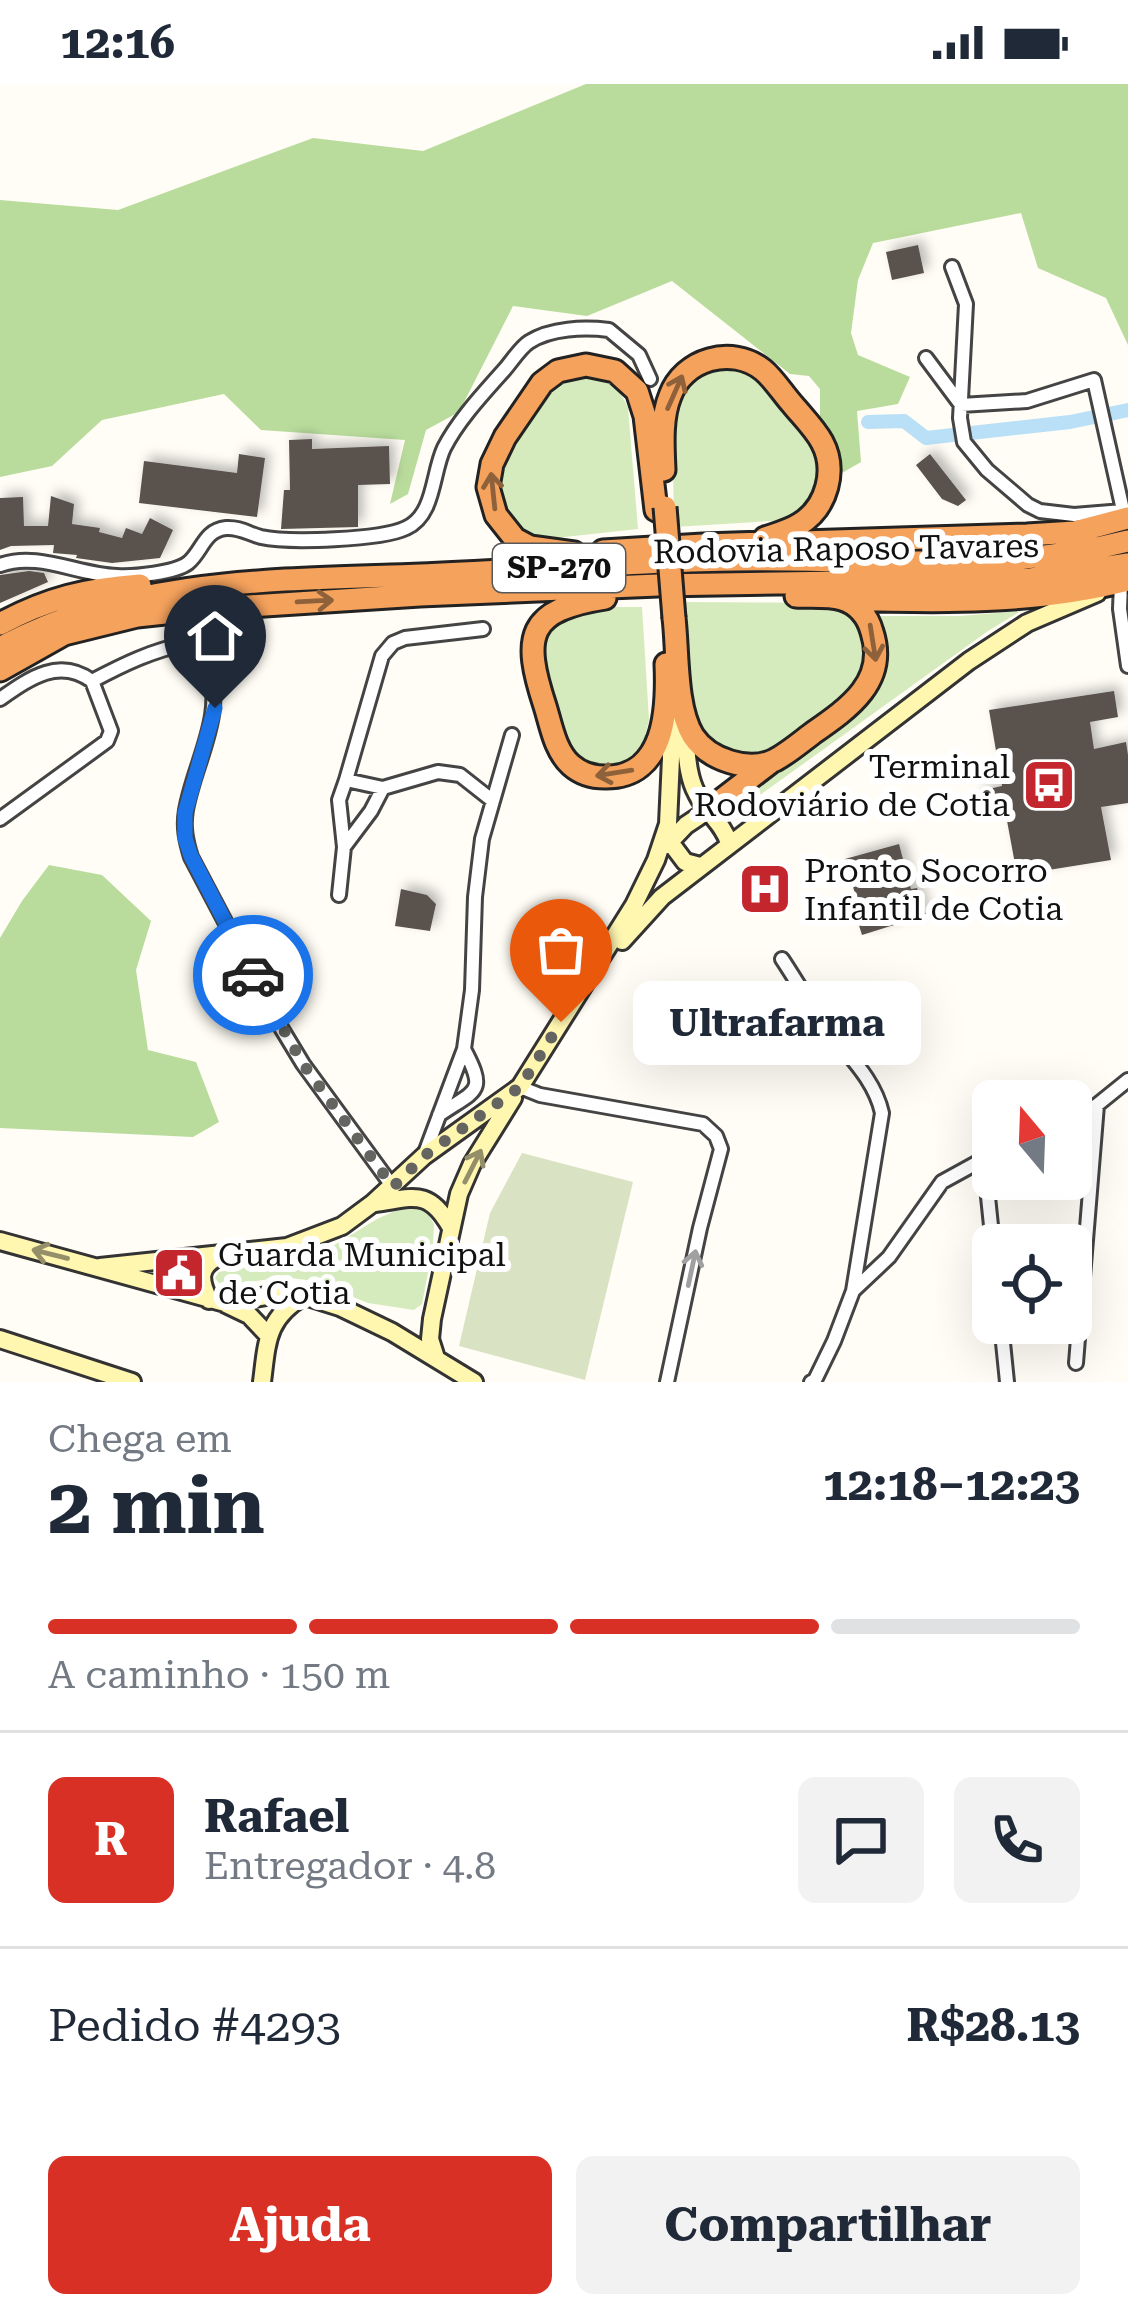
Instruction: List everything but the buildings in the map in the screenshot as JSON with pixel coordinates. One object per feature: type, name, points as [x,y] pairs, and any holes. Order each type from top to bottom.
[{"type":"highway","points":[[661,508],[665,416],[675,384],[683,373],[716,357],[745,360],[771,378],[820,438],[830,472],[817,508],[803,522],[749,544]]},
{"type":"highway","points":[[574,553],[530,548],[514,538],[496,515],[488,487],[491,464],[505,436],[542,383],[558,371],[586,364],[614,371],[637,391],[645,416],[661,508],[682,707],[690,732],[724,760],[745,765],[772,762]]},
{"type":"highway","points":[[808,543],[1075,532],[1126,523]]},
{"type":"highway","name":"Rodovia Raposo Tavares","points":[[0,648],[47,624],[146,594],[330,578],[736,560],[1015,561],[1095,550],[1126,523]]},
{"type":"highway","points":[[808,543],[877,550],[1095,550]]},
{"type":"highway","name":"Rodovia Raposo Tavares","points":[[574,553],[808,543]]},
{"type":"highway","points":[[330,578],[574,553]]},
{"type":"highway","points":[[743,584],[765,592],[908,601],[1032,597],[1126,575]]},
{"type":"highway","name":"Rodovia Raposo Tavares","points":[[0,670],[64,634],[137,616],[269,603],[658,585],[1126,575]]},
{"type":"highway","points":[[0,624],[49,601],[92,589],[209,579],[242,584]]},
{"type":"highway","points":[[658,585],[560,609],[536,633],[531,653],[536,677],[558,748],[570,765],[592,777],[616,777],[641,768],[653,753],[662,736],[670,618]]},
{"type":"highway","points":[[707,811],[847,710],[867,690],[876,667],[876,643],[860,609],[842,599]]},
{"type":"main road","points":[[580,992],[662,897],[729,843],[969,661],[1042,615],[1126,575]]},
{"type":"main road","points":[[667,686],[669,833],[675,852],[685,862],[700,866]]},
{"type":"main road","points":[[682,707],[695,791],[729,843]]},
{"type":"main road","points":[[436,1358],[430,1340],[450,1226],[472,1164],[634,904],[669,833],[707,811]]},
{"type":"main road","points":[[100,1267],[287,1247],[342,1226],[424,1156],[520,1087]]},
{"type":"main road","points":[[373,1203],[430,1200],[450,1226]]},
{"type":"main road","points":[[0,1241],[217,1302],[249,1315],[268,1335]]},
{"type":"main road","points":[[217,1302],[202,1285],[201,1274],[207,1263],[224,1254]]},
{"type":"main road","points":[[217,1302],[305,1295],[401,1338],[474,1382]]},
{"type":"main road","points":[[262,1382],[268,1335],[280,1313],[305,1295]]},
{"type":"main road","points":[[401,1338],[433,1318]]},
{"type":"main road","points":[[0,1339],[132,1382]]},
{"type":"street","points":[[952,267],[966,304],[960,411],[964,442],[1028,505],[1040,511],[1126,523],[1094,380],[1027,400],[960,411]]},
{"type":"street","points":[[0,565],[44,562],[116,576],[174,570],[189,562],[214,531],[226,528],[297,540],[405,529],[419,518],[442,452],[464,416],[528,342],[560,331],[609,330],[639,356],[650,379]]},
{"type":"street","points":[[926,358],[960,411]]},
{"type":"street","points":[[1126,575],[1120,609],[1128,666]]},
{"type":"street","points":[[339,895],[344,847],[339,800],[382,656],[404,638],[483,629]]},
{"type":"street","points":[[92,681],[164,648],[189,643],[203,652],[215,682],[215,708],[185,813],[191,856],[303,1064],[393,1187]]},
{"type":"street","points":[[0,699],[30,678],[78,670],[92,681],[111,731],[106,741],[0,819]]},
{"type":"street","points":[[424,1156],[464,1048],[482,838],[512,735]]},
{"type":"street","points":[[346,780],[383,788],[437,772],[460,775],[493,801]]},
{"type":"street","points":[[344,847],[383,788]]},
{"type":"street","points":[[782,959],[868,1079],[882,1113],[854,1291],[815,1382]]},
{"type":"street","points":[[439,1114],[477,1086],[477,1073],[464,1048]]},
{"type":"street","points":[[1092,1108],[1128,1080]]},
{"type":"street","points":[[520,1087],[540,1095],[703,1124],[716,1136],[721,1149],[667,1382]]},
{"type":"street","points":[[1076,1363],[1097,1105]]},
{"type":"street","points":[[854,1291],[889,1257],[942,1182],[972,1165]]},
{"type":"street","points":[[1003,1344],[1007,1382]]},
{"type":"green space","points":[[586,84],[1128,84],[1128,345],[1106,298],[1038,268],[1021,213],[873,243],[858,280],[851,333],[858,355],[910,377],[898,404],[857,411],[861,462],[835,477],[820,416],[820,389],[809,376],[790,374],[672,281],[587,316],[513,306],[459,412],[426,430],[408,494],[390,504],[405,440],[261,430],[224,394],[102,420],[52,466],[0,477],[0,200],[118,210],[313,138],[423,151]]},
{"type":"green space","points":[[740,365],[758,380],[811,448],[817,463],[816,484],[787,520],[674,527],[672,397],[691,371]]},
{"type":"green space","points":[[579,372],[609,382],[628,408],[638,529],[537,540],[515,529],[504,516],[495,472],[541,393],[558,378]]},
{"type":"green space","points":[[680,602],[843,603],[858,617],[868,660],[842,701],[768,752],[721,747],[700,734],[688,706]]},
{"type":"green space","points":[[599,607],[642,607],[649,720],[642,749],[623,765],[603,768],[589,766],[563,743],[537,655],[550,624]]},
{"type":"green space","points":[[1021,611],[735,813],[719,810],[861,708],[876,684],[873,616]]},
{"type":"green space","points":[[49,865],[102,875],[151,921],[136,970],[148,1050],[196,1062],[219,1122],[193,1137],[0,1128],[0,938]]},
{"type":"green space","points":[[522,1153],[633,1182],[585,1380],[459,1346],[490,1213]]},
{"type":"green space","points":[[408,1205],[424,1207],[434,1224],[422,1304],[414,1310],[368,1303],[314,1281],[284,1277],[221,1286],[215,1278],[219,1272],[333,1246]]},
{"type":"waterway","points":[[868,422],[904,421],[926,438],[1070,422],[1128,410]]},
{"type":"way so far","points":[[253,975],[303,1064],[393,1187],[424,1156],[520,1087],[561,1022]]},
{"type":"place","name":"Terminal Rodoviário de Cotia","points":[[1049,785]]},
{"type":"place","name":"Pronto Socorro Infantil de Cotia","points":[[765,889]]},
{"type":"place","name":"Ultrafarma","points":[[561,1022]]},
{"type":"place","name":"Guarda Municipal de Cotia","points":[[179,1273]]},
{"type":"route","points":[[215,708],[185,813],[185,838],[253,975]]}]
